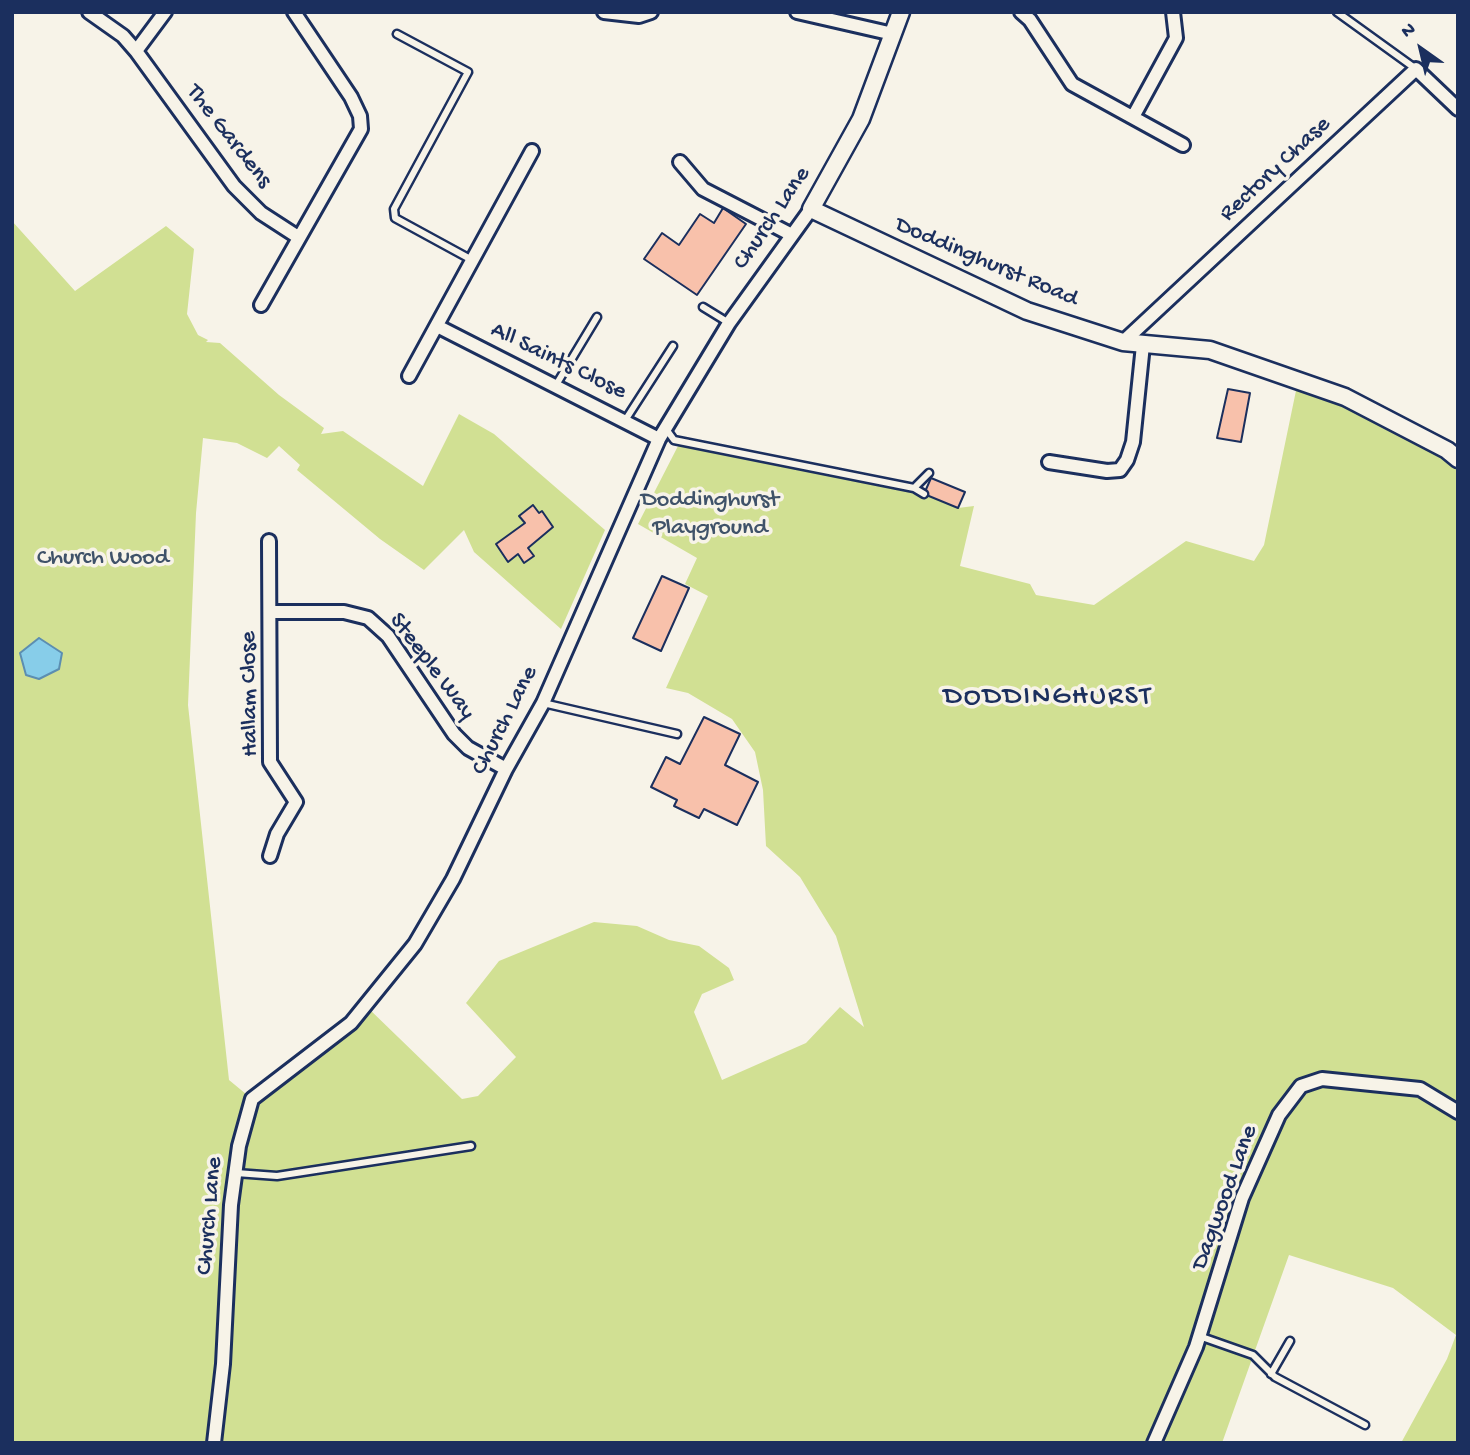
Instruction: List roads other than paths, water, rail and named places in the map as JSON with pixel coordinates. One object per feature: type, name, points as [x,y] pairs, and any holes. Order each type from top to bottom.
[{"type":"street","name":"The Gardens","points":[[89,12],[123,36],[136,51],[234,186],[261,213],[298,237]]},
{"type":"street","points":[[136,51],[165,12]]},
{"type":"street","points":[[261,305],[361,129],[360,116],[351,97],[294,12]]},
{"type":"street","points":[[604,12],[639,16],[651,12]]},
{"type":"street","points":[[797,12],[893,34]]},
{"type":"street","name":"Church Lane","points":[[214,1443],[223,1364],[236,1173],[252,1099],[351,1023],[415,944],[453,879],[506,769],[543,703],[662,433],[729,323],[811,209],[861,119],[901,12]]},
{"type":"street","points":[[1021,12],[1030,20],[1072,84],[1183,145]]},
{"type":"street","points":[[1133,117],[1176,38],[1173,12]]},
{"type":"street","points":[[1416,69],[1458,109]]},
{"type":"street","name":"Rectory Chase","points":[[1123,342],[1416,69]]},
{"type":"street","points":[[409,376],[533,151]]},
{"type":"street","points":[[680,162],[702,189],[792,235]]},
{"type":"street","name":"Doddinghurst Road","points":[[811,209],[1027,310],[1123,342],[1210,350],[1345,397],[1447,450],[1458,459]]},
{"type":"street","name":"All Saints Close","points":[[437,326],[626,419],[662,433]]},
{"type":"street","points":[[1049,461],[1107,471],[1120,470],[1127,460],[1133,442],[1143,345]]},
{"type":"street","name":"Hallam Close","points":[[269,541],[272,612],[270,762],[296,802],[277,834],[270,856]]},
{"type":"street","name":"Steeple Way","points":[[272,612],[344,612],[368,618],[388,636],[454,734],[468,748],[506,769]]},
{"type":"street","name":"Dagwood Lane","points":[[1154,1443],[1199,1336],[1242,1198],[1279,1115],[1301,1086],[1322,1079],[1420,1089],[1458,1112]]},
{"type":"lane","points":[[1337,12],[1416,69]]},
{"type":"lane","points":[[397,34],[468,72],[394,209],[395,218],[472,260]]},
{"type":"lane","points":[[703,307],[729,323]]},
{"type":"lane","points":[[556,385],[597,317]]},
{"type":"lane","points":[[626,419],[673,346]]},
{"type":"lane","points":[[662,433],[674,440],[702,447],[914,488],[924,494]]},
{"type":"lane","points":[[914,488],[929,474]]},
{"type":"lane","points":[[543,703],[677,734]]},
{"type":"lane","points":[[236,1173],[277,1176],[471,1146]]},
{"type":"lane","points":[[1199,1336],[1253,1355],[1271,1374],[1365,1425]]},
{"type":"lane","points":[[1271,1374],[1290,1341]]},
{"type":"water","points":[[39,638],[62,653],[59,669],[39,679],[26,675],[20,653]]},
{"type":"district","name":"DODDINGHURST","points":[[1048,699]]},
{"type":"park label","name":"Doddinghurst Playground","points":[[710,515]]},
{"type":"park label","name":"Church Wood","points":[[103,559]]}]
